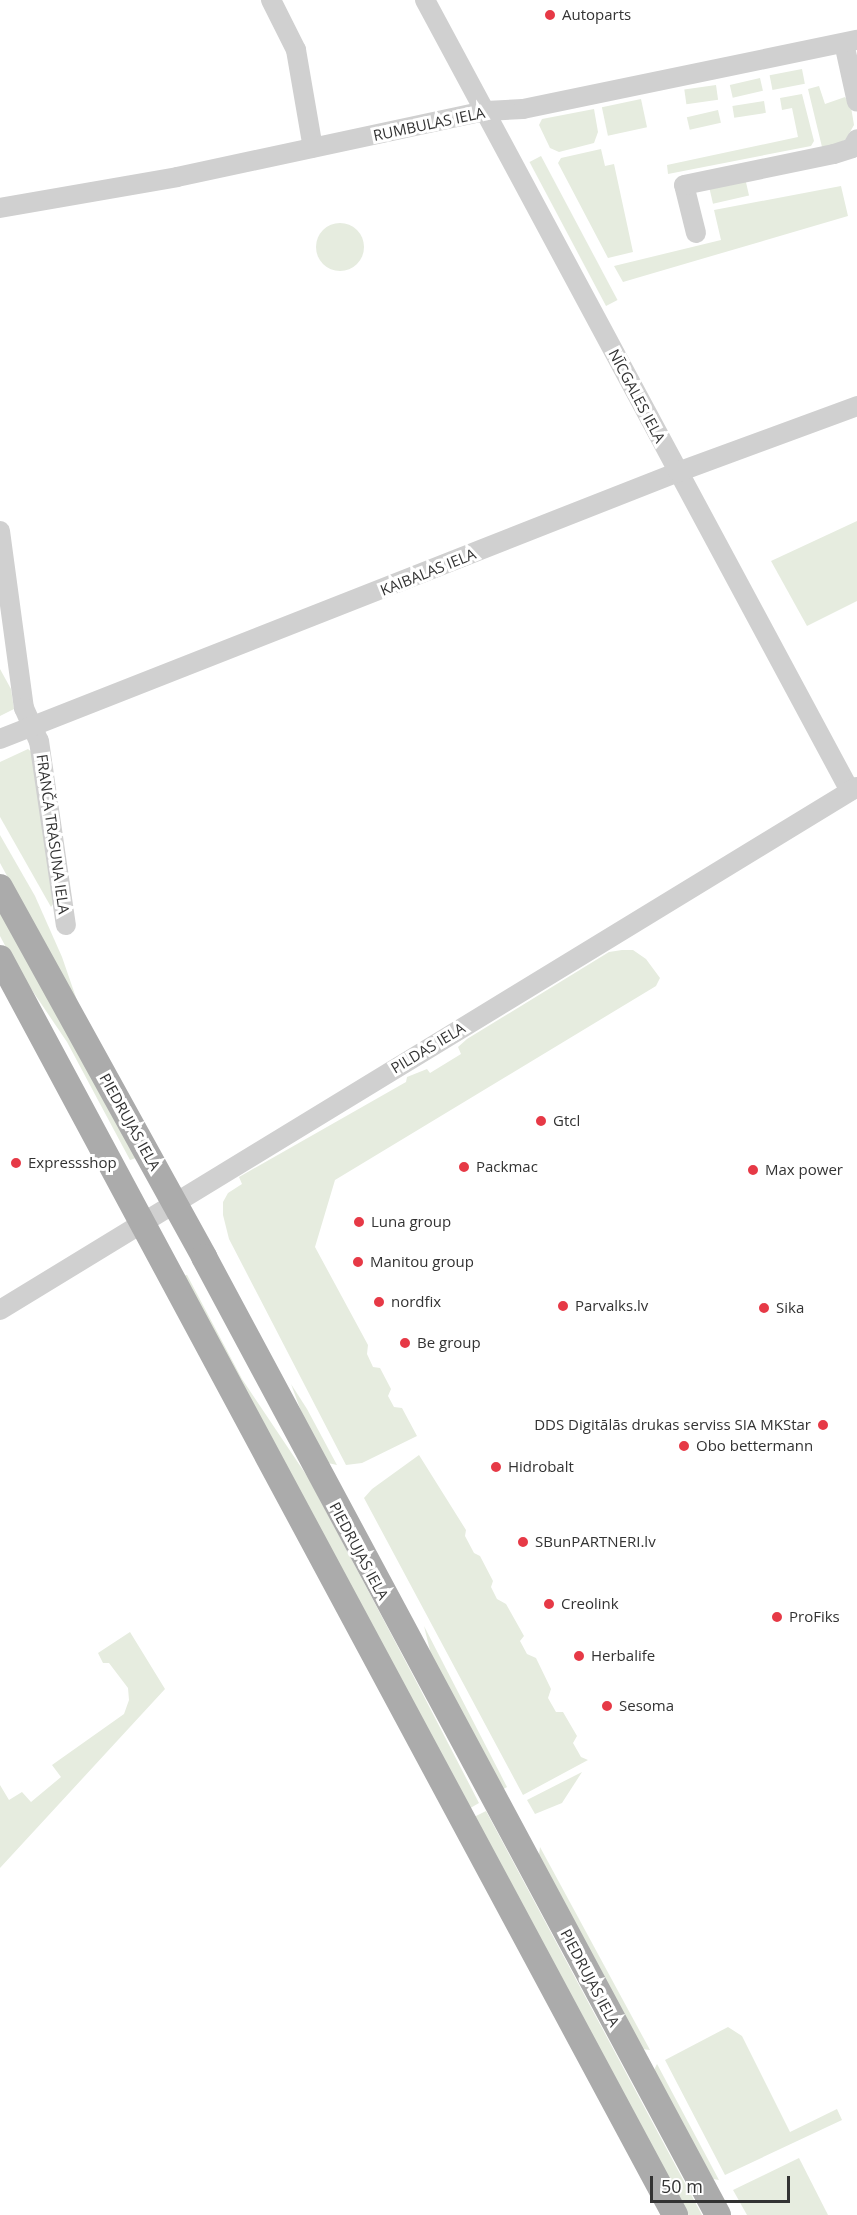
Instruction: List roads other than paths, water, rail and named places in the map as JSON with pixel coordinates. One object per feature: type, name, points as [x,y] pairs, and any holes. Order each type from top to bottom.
[{"type":"main road","name":"PIEDRUJAS IELA","points":[[0,887],[174,1203],[718,2215]]},
{"type":"main road","points":[[0,958],[675,2215]]},
{"type":"street","points":[[271,0],[296,50],[313,148]]},
{"type":"street","name":"NĪCGALES IELA","points":[[425,0],[678,472],[853,789]]},
{"type":"street","points":[[850,42],[857,102]]},
{"type":"street","name":"RUMBULAS IELA","points":[[0,208],[177,177],[486,111],[523,109],[850,42]]},
{"type":"street","points":[[696,233],[684,185],[834,154],[852,147],[857,140]]},
{"type":"street","name":"KAIBALAS IELA","points":[[0,739],[31,724],[335,609],[678,472],[857,406]]},
{"type":"street","name":"FRANČA TRASUNA IELA","points":[[0,531],[24,708],[39,741],[66,925]]},
{"type":"street","name":"PILDAS IELA","points":[[0,1310],[853,789]]},
{"type":"place","name":"Autoparts","points":[[550,15]]},
{"type":"place","name":"Gtcl","points":[[541,1121]]},
{"type":"place","name":"Expressshop","points":[[16,1163]]},
{"type":"place","name":"Packmac","points":[[464,1167]]},
{"type":"place","name":"Max power","points":[[753,1170]]},
{"type":"place","name":"Luna group","points":[[359,1222]]},
{"type":"place","name":"Manitou group","points":[[358,1262]]},
{"type":"place","name":"nordfix","points":[[379,1302]]},
{"type":"place","name":"Parvalks.lv","points":[[563,1306]]},
{"type":"place","name":"Sika","points":[[764,1308]]},
{"type":"place","name":"Be group","points":[[405,1343]]},
{"type":"place","name":"DDS Digitālās drukas serviss SIA MKStar","points":[[823,1425]]},
{"type":"place","name":"Obo bettermann","points":[[684,1446]]},
{"type":"place","name":"Hidrobalt","points":[[496,1467]]},
{"type":"place","name":"SBunPARTNERI.lv","points":[[523,1542]]},
{"type":"place","name":"Creolink","points":[[549,1604]]},
{"type":"place","name":"ProFiks","points":[[777,1617]]},
{"type":"place","name":"Herbalife","points":[[579,1656]]},
{"type":"place","name":"Sesoma","points":[[607,1706]]}]
